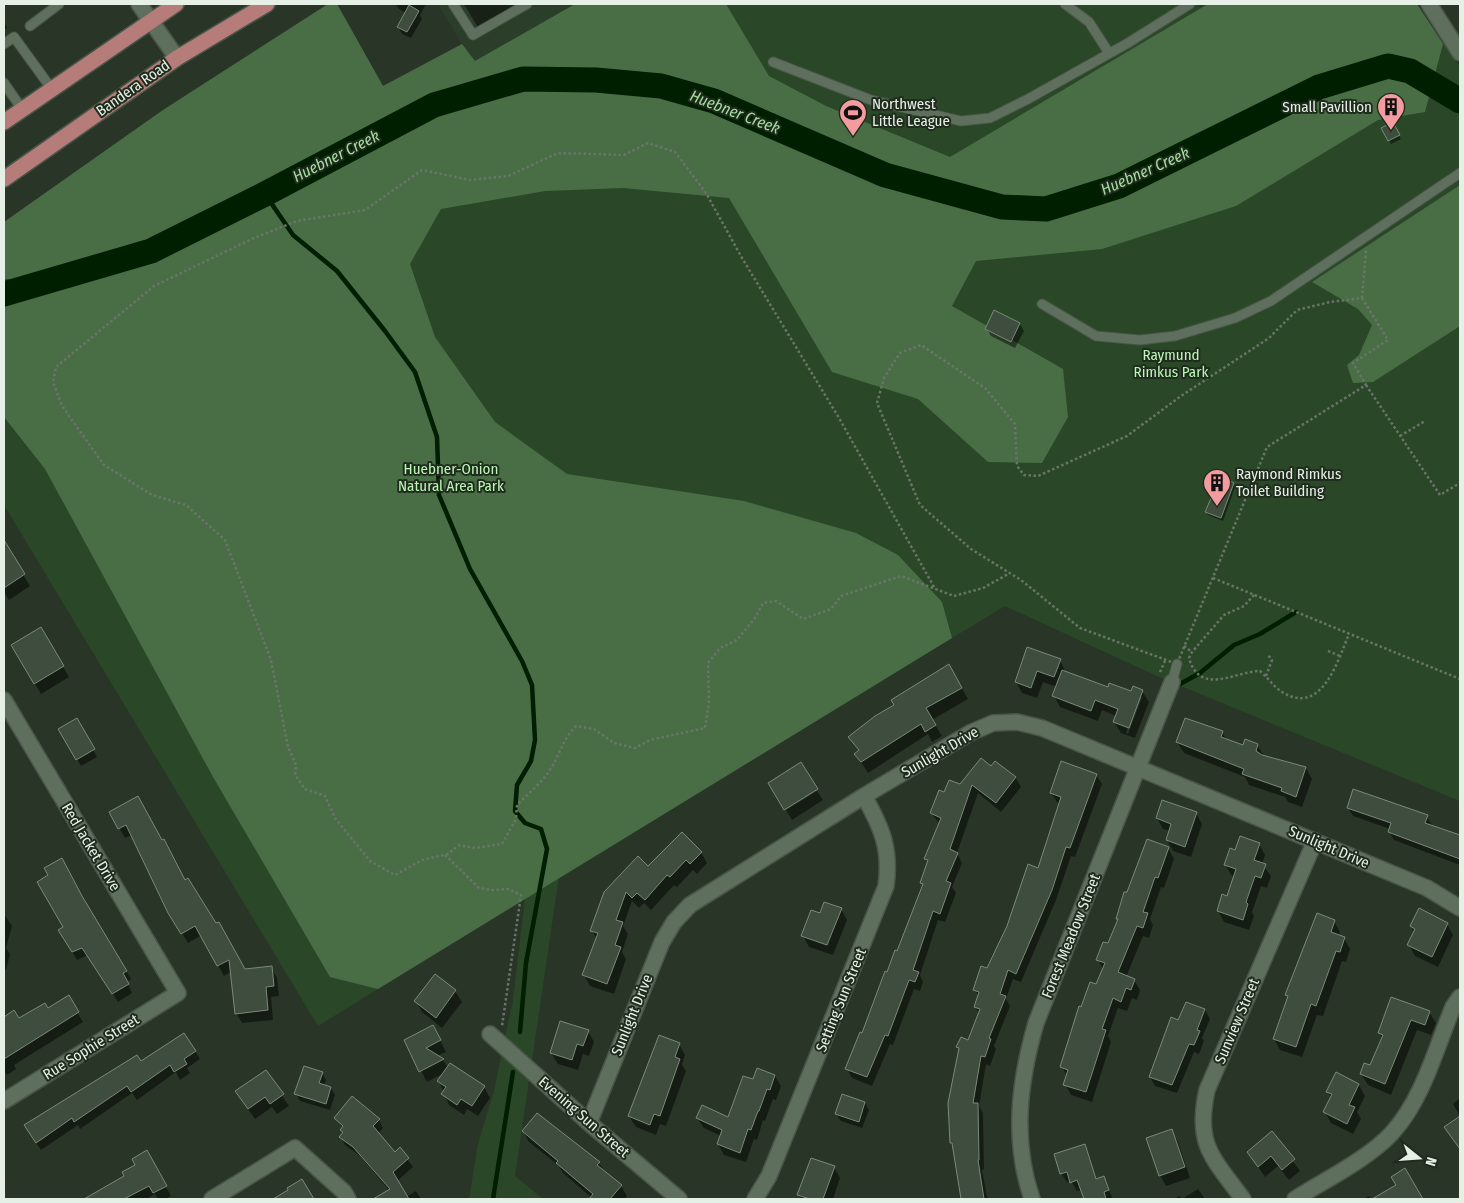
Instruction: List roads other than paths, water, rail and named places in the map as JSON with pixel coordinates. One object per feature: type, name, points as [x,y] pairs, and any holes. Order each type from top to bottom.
[{"type":"main road","points":[[4,122],[150,20],[176,4]]},
{"type":"main road","name":"Bandera Road","points":[[4,179],[177,58],[266,4]]},
{"type":"street","points":[[139,4],[177,58]]},
{"type":"street","points":[[1429,4],[1460,53]]},
{"type":"street","name":"Forest Meadow Street","points":[[1032,1199],[1022,1162],[1019,1135],[1020,1089],[1027,1054],[1036,1023],[1172,682]]},
{"type":"street","name":"Red Jacket Drive","points":[[4,700],[178,993]]},
{"type":"street","name":"Sunlight Drive","points":[[589,1123],[662,942],[674,922],[701,896],[970,733],[993,723],[1017,722],[1042,728],[1427,888],[1460,908]]},
{"type":"street","name":"Setting Sun Street","points":[[755,1199],[773,1167],[886,886],[887,847],[877,820],[864,796]]},
{"type":"street","name":"Sunview Street","points":[[1243,1199],[1211,1155],[1202,1132],[1202,1113],[1207,1090],[1315,841]]},
{"type":"street","name":"Rue Sophie Street","points":[[4,1101],[178,993]]},
{"type":"street","points":[[1295,1199],[1371,1151],[1391,1134],[1414,1102],[1453,1006],[1460,997]]},
{"type":"street","name":"Evening Sun Street","points":[[495,1038],[589,1123],[679,1199]]},
{"type":"street","points":[[212,1199],[295,1148],[344,1192],[348,1199]]},
{"type":"lane","points":[[30,26],[59,4]]},
{"type":"lane","points":[[453,4],[473,35],[527,4]]},
{"type":"lane","points":[[1065,4],[1076,8],[1089,22],[1109,53]]},
{"type":"lane","points":[[773,62],[871,100],[961,120],[990,118],[1028,99],[1109,53],[1190,4]]},
{"type":"lane","points":[[4,44],[14,37],[51,88]]},
{"type":"lane","points":[[4,83],[22,109]]},
{"type":"lane","points":[[1042,304],[1096,336],[1140,340],[1174,336],[1235,318],[1271,301],[1460,173]]},
{"type":"lane","points":[[1172,682],[1177,664]]},
{"type":"waterway","name":"Huebner Creek","points":[[4,294],[151,251],[265,194],[434,105],[523,79],[596,80],[661,86],[714,101],[885,175],[1002,207],[1046,209],[1119,186],[1319,87],[1388,66],[1410,71],[1460,101]]},
{"type":"waterway","points":[[265,194],[293,235],[337,271],[415,372],[437,437],[439,495],[470,569],[522,661],[532,685],[535,740],[531,761],[517,785],[515,811],[525,823],[541,829],[547,849],[526,963],[520,1032]]},
{"type":"waterway","points":[[1180,684],[1200,673],[1234,645],[1260,634],[1296,612]]},
{"type":"waterway","points":[[493,1199],[513,1072]]},
{"type":"place","name":"Small Pavillion","points":[[1391,131]]},
{"type":"place","name":"Northwest Little League","points":[[853,137]]},
{"type":"place","name":"Raymond Rimkus Toilet Building","points":[[1217,507]]},
{"type":"park label","name":"Raymund Rimkus Park","points":[[1171,364]]},
{"type":"park label","name":"Huebner-Onion Natural Area Park","points":[[451,478]]}]
